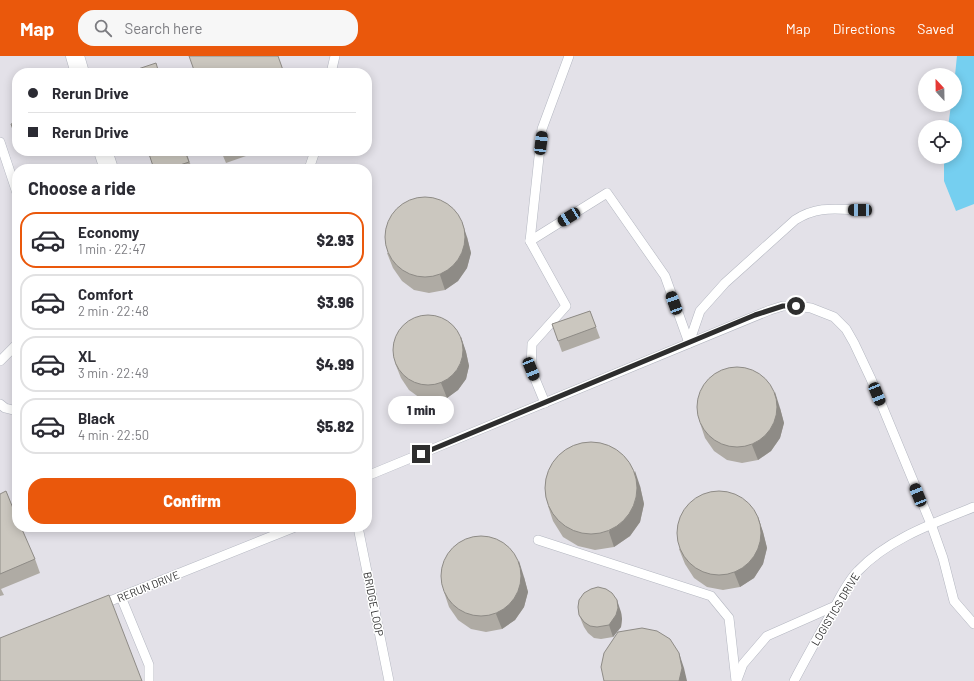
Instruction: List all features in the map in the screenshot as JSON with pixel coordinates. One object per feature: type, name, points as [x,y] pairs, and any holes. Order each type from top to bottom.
[{"type":"street","points":[[75,56],[79,68]]},
{"type":"lane","points":[[332,68],[335,56]]},
{"type":"lane","points":[[545,403],[531,369],[532,344],[566,306],[530,241],[542,129],[569,56]]},
{"type":"lane","points":[[0,142],[12,178]]},
{"type":"lane","points":[[530,241],[607,193],[665,276],[689,343]]},
{"type":"lane","points":[[689,343],[700,311],[725,283],[794,220],[816,210],[860,210]]},
{"type":"lane","points":[[372,474],[755,315],[783,306],[811,308],[834,317],[846,329],[864,362],[931,524],[943,558],[954,601],[974,624]]},
{"type":"lane","points":[[0,361],[12,349]]},
{"type":"lane","points":[[0,404],[5,408],[12,410]]},
{"type":"lane","name":"LOGISTICS DRIVE","points":[[794,681],[835,606],[857,572],[870,559],[896,542],[931,524],[974,506]]},
{"type":"lane","name":"RERUN DRIVE","points":[[91,609],[283,532]]},
{"type":"lane","name":"BRIDGE LOOP","points":[[359,532],[389,681]]},
{"type":"lane","points":[[538,540],[711,596],[729,618],[736,681]]},
{"type":"lane","points":[[121,597],[149,665],[149,681]]},
{"type":"lane","points":[[736,681],[743,664],[767,636],[835,606]]},
{"type":"shaded area","points":[[0,56],[974,56],[974,681],[0,681]]},
{"type":"water","points":[[957,56],[974,56],[974,204],[956,211],[944,181],[944,164],[962,164],[962,120],[949,120],[950,112],[962,112],[962,68],[956,68]]},
{"type":"building","points":[[189,56],[278,56],[282,68],[193,68]]},
{"type":"building","points":[[156,63],[158,68],[141,68]]},
{"type":"building","points":[[150,156],[187,156],[189,162],[183,164],[152,164]]},
{"type":"building","points":[[425,197],[440,200],[453,209],[462,222],[465,237],[462,252],[453,265],[440,274],[425,277],[410,274],[397,265],[388,252],[385,237],[388,222],[397,209],[410,200]]},
{"type":"building","points":[[590,311],[596,327],[558,341],[552,324]]},
{"type":"building","points":[[428,315],[441,318],[453,325],[460,337],[463,350],[460,363],[453,375],[441,382],[428,385],[415,382],[403,375],[396,363],[393,350],[396,337],[403,325],[415,318]]},
{"type":"building","points":[[737,367],[752,370],[765,379],[774,392],[777,407],[774,422],[765,435],[752,444],[737,447],[722,444],[709,435],[700,422],[697,407],[700,392],[709,379],[722,370]]},
{"type":"building","points":[[591,442],[609,445],[624,455],[634,470],[637,488],[634,506],[624,521],[609,531],[591,534],[573,531],[558,521],[548,506],[545,488],[548,470],[558,455],[573,445]]},
{"type":"building","points":[[6,491],[12,506],[12,532],[23,532],[35,559],[0,574],[0,494]]},
{"type":"building","points":[[719,491],[735,494],[749,503],[758,517],[761,533],[758,549],[749,563],[735,572],[719,575],[703,572],[689,563],[680,549],[677,533],[680,517],[689,503],[703,494]]},
{"type":"building","points":[[481,536],[496,539],[509,548],[518,561],[521,576],[518,591],[509,604],[496,613],[481,616],[466,613],[453,604],[444,591],[441,576],[444,561],[453,548],[466,539]]},
{"type":"building","points":[[598,587],[606,589],[612,593],[617,600],[618,608],[616,615],[609,625],[597,627],[590,626],[584,622],[579,615],[578,607],[579,600],[584,593]]},
{"type":"building","points":[[109,595],[142,681],[0,681],[0,638]]},
{"type":"building","points":[[642,628],[657,631],[670,639],[679,653],[682,668],[679,681],[604,681],[601,667],[604,653],[618,632]]},
{"type":"route","points":[[421,454],[612,376],[755,315],[783,306],[796,306]]}]
